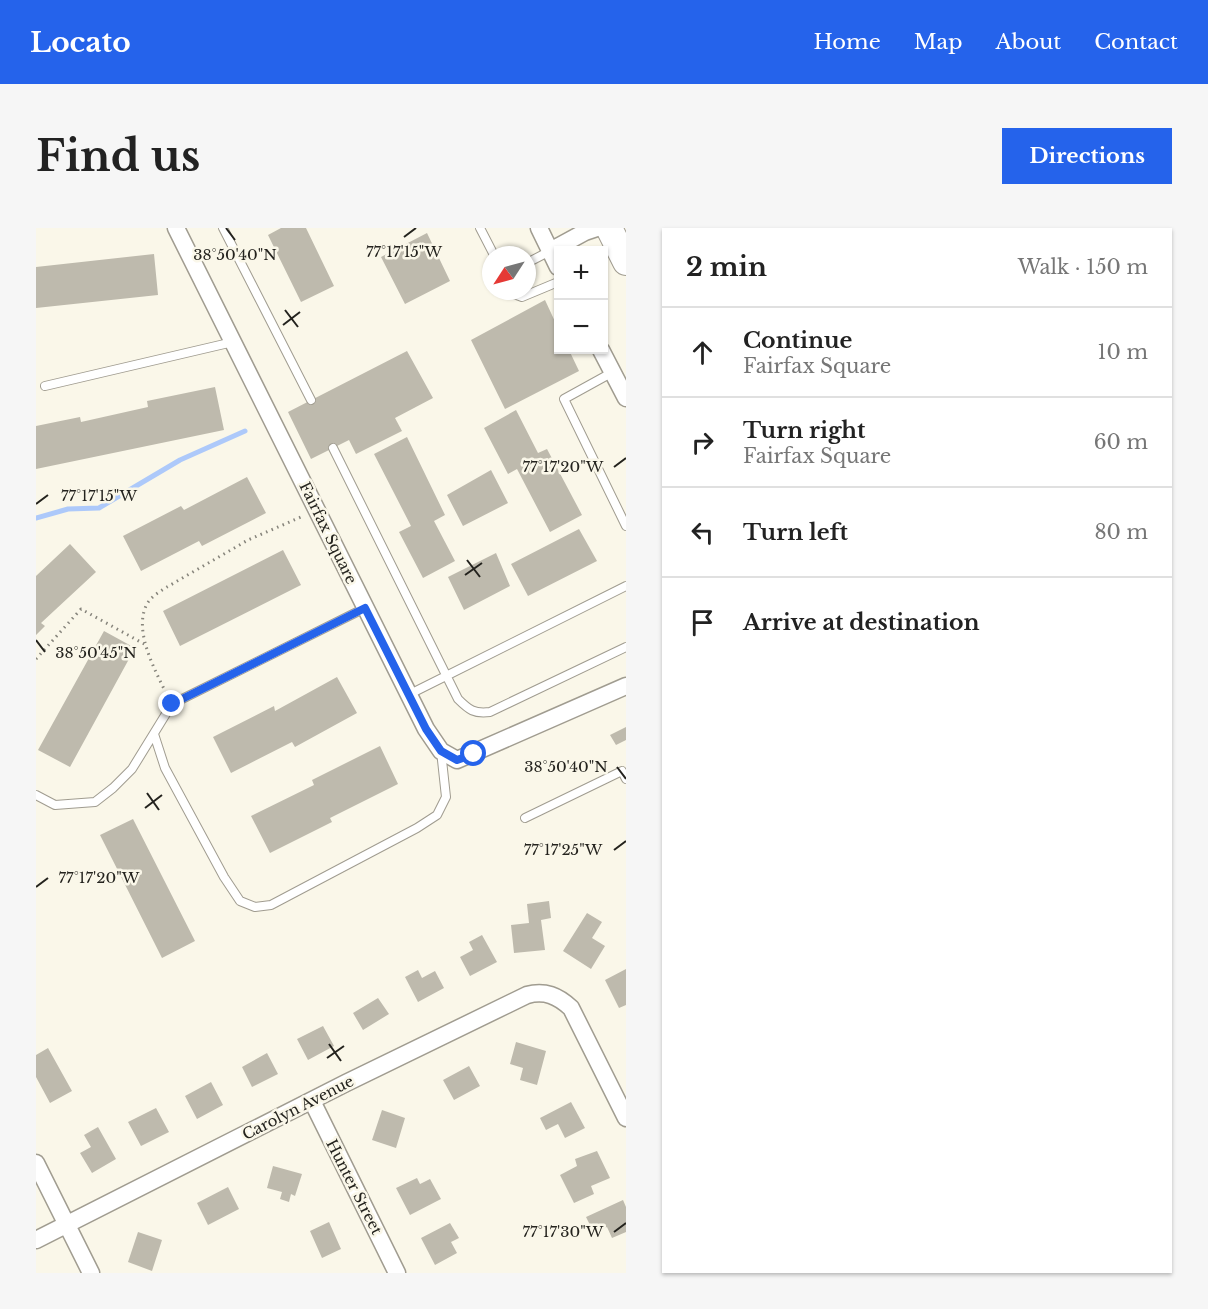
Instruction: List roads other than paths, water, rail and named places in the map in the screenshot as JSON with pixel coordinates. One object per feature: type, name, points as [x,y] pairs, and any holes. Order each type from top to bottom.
[{"type":"street","name":"Fairfax Square","points":[[176,228],[426,729],[441,751]]},
{"type":"street","points":[[539,228],[554,259]]},
{"type":"street","points":[[550,251],[597,228]]},
{"type":"street","points":[[603,354],[626,398]]},
{"type":"street","points":[[441,751],[457,760],[626,686]]},
{"type":"street","name":"Carolyn Avenue","points":[[36,1240],[527,995],[549,994],[562,1000],[571,1008],[626,1118]]},
{"type":"street","name":"Hunter Street","points":[[312,1101],[397,1273]]},
{"type":"street","points":[[36,1163],[91,1273]]},
{"type":"lane","points":[[223,228],[311,400]]},
{"type":"lane","points":[[480,228],[489,246]]},
{"type":"lane","points":[[536,258],[550,251]]},
{"type":"lane","points":[[536,291],[554,284]]},
{"type":"lane","points":[[45,386],[232,342]]},
{"type":"lane","points":[[613,372],[564,399],[626,526]]},
{"type":"lane","points":[[333,448],[458,699],[470,711],[490,712],[626,647]]},
{"type":"lane","points":[[410,694],[626,586]]},
{"type":"lane","points":[[36,795],[55,805],[95,802],[132,769],[172,704],[365,608]]},
{"type":"lane","points":[[154,734],[165,768],[224,877],[240,901],[255,907],[271,905],[417,828],[436,815],[446,796],[441,751]]},
{"type":"lane","points":[[525,818],[622,771],[626,779]]},
{"type":"waterway","points":[[36,518],[68,509],[99,508],[180,460],[245,431]]}]
